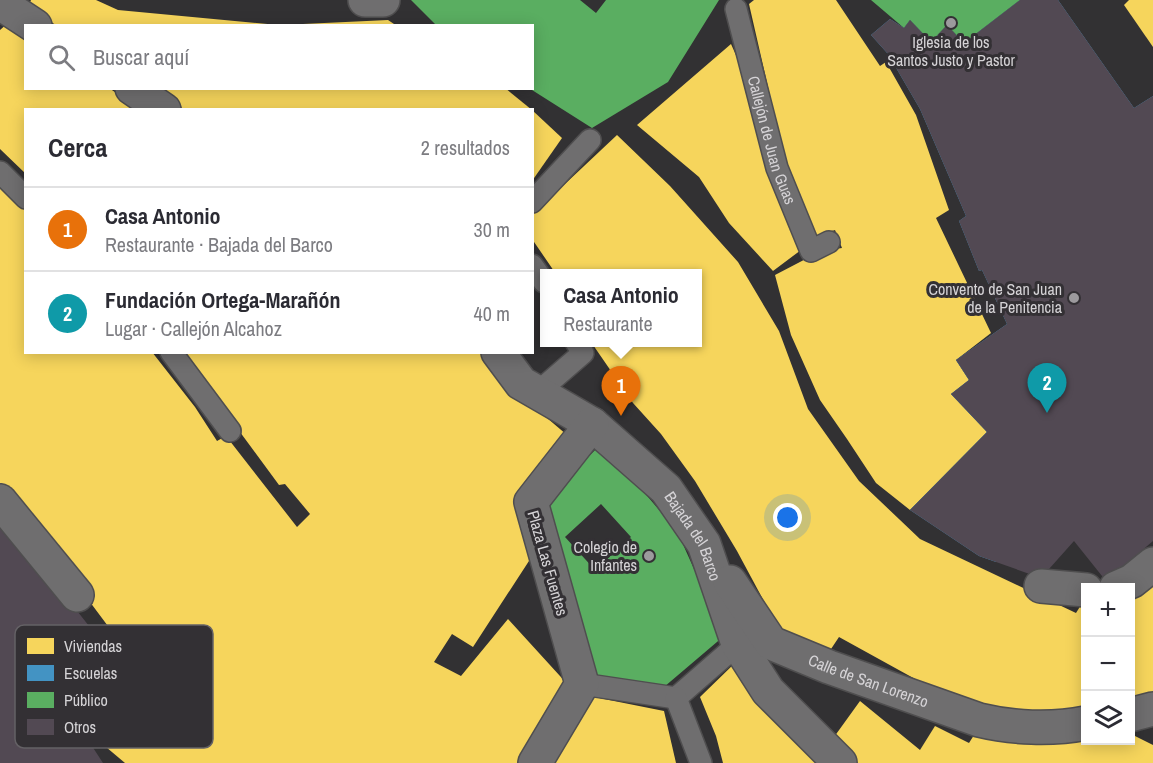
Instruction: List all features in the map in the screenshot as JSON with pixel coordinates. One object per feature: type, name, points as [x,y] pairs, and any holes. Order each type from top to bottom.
[{"type":"street","points":[[365,0],[383,0]]},
{"type":"street","points":[[0,2],[32,24]]},
{"type":"street","points":[[135,90],[161,108]]},
{"type":"street","name":"Bajada del Barco","points":[[499,354],[521,383],[592,424],[666,489],[704,544],[738,644],[768,691],[840,763]]},
{"type":"street","name":"Plaza Las Fuentes","points":[[582,684],[531,501],[592,424]]},
{"type":"street","points":[[0,501],[77,595]]},
{"type":"street","name":"Calle de San Lorenzo","points":[[704,544],[771,642],[829,667],[979,720],[1004,726],[1081,724]]},
{"type":"street","points":[[1127,583],[1153,564]]},
{"type":"street","points":[[1041,586],[1081,590]]},
{"type":"street","points":[[535,763],[582,684]]},
{"type":"street","points":[[1135,714],[1153,709]]},
{"type":"lane","name":"Callejón de Juan Guas","points":[[736,9],[777,168],[811,251],[829,242]]},
{"type":"lane","points":[[534,200],[590,140]]},
{"type":"lane","points":[[0,172],[24,196]]},
{"type":"lane","points":[[538,392],[580,348]]},
{"type":"lane","points":[[172,354],[230,431]]},
{"type":"lane","points":[[582,684],[676,698],[738,644]]},
{"type":"lane","points":[[676,698],[701,763]]},
{"type":"building: Viviendas","points":[[31,0],[96,0],[118,10],[268,24],[54,24],[27,9]]},
{"type":"building: Viviendas","points":[[754,0],[836,0],[880,66],[886,62],[916,115],[949,210],[936,218],[991,333],[956,360],[969,380],[951,394],[987,432],[910,510],[876,483],[820,400],[791,335],[775,275],[821,251],[842,248],[835,230],[813,238],[783,168],[771,100],[749,4]]},
{"type":"building: Viviendas","points":[[1129,0],[1153,0],[1153,47],[1124,5]]},
{"type":"building: Viviendas","points":[[388,20],[394,24],[303,24]]},
{"type":"building: Viviendas","points":[[8,23],[24,33],[24,90],[112,90],[138,108],[24,108],[24,172],[0,149],[0,30]]},
{"type":"building: Viviendas","points":[[731,44],[751,89],[805,247],[773,271],[729,223],[699,177],[637,125]]},
{"type":"building: Viviendas","points":[[156,90],[507,90],[530,108],[182,108]]},
{"type":"building: Viviendas","points":[[534,112],[562,138],[534,178]]},
{"type":"building: Viviendas","points":[[617,135],[670,186],[738,262],[779,331],[808,409],[859,481],[920,539],[1076,613],[1081,605],[1081,713],[975,712],[839,637],[825,658],[786,642],[737,551],[695,481],[661,434],[633,403],[594,347],[702,347],[702,269],[553,269],[534,242],[534,213]]},
{"type":"building: Viviendas","points":[[0,182],[24,209],[24,354],[154,354],[195,407],[217,441],[226,436],[297,527],[310,514],[285,484],[279,485],[182,354],[487,354],[513,389],[567,435],[526,496],[540,544],[473,647],[452,634],[434,662],[461,676],[508,619],[570,687],[525,763],[125,763],[107,748],[213,748],[213,625],[107,625],[0,489]]},
{"type":"building: Viviendas","points":[[1153,580],[1153,699],[1135,702],[1135,637],[1135,593]]},
{"type":"building: Viviendas","points":[[736,662],[826,763],[723,763],[716,736],[700,697]]},
{"type":"building: Viviendas","points":[[584,695],[664,711],[676,763],[541,763]]},
{"type":"building: Viviendas","points":[[860,701],[920,750],[935,726],[969,743],[981,724],[1081,734],[1081,745],[1135,745],[1135,736],[1153,745],[1153,763],[849,763],[829,744]]},
{"type":"building: Escuelas","name":"Convento de San Juan de la Penitencia","points":[[1020,0],[1058,0],[1134,108],[1153,96],[1153,494],[1120,515],[1074,449],[1034,474],[995,513],[1022,539],[996,562],[979,556],[910,510],[987,432],[951,394],[969,380],[956,360],[1007,324],[982,270],[979,271],[959,221],[966,216],[920,109],[888,54],[871,35],[890,19],[904,28],[910,20],[931,42],[947,25],[964,43]]},
{"type":"building: Público","points":[[411,0],[580,0],[596,13],[606,0],[719,0],[668,82],[592,128],[532,90],[534,90],[534,24],[435,24]]},
{"type":"building: Público","name":"Iglesia de los Santos Justo y Pastor","points":[[871,0],[1020,0],[964,43],[947,25],[931,42],[910,20],[904,28]]},
{"type":"building: Público","name":"Colegio de Infantes","points":[[602,443],[677,531],[724,636],[664,687],[590,677],[539,507]],"holes":[[[601,504],[631,537],[595,570],[565,537]]]},
{"type":"building: Otros","name":"Convento de San Juan de la Penitencia","points":[[1020,0],[1058,0],[1134,108],[1153,96],[1153,541],[1106,581],[1074,541],[1041,578],[979,556],[910,510],[987,432],[951,394],[969,380],[956,360],[1007,324],[982,270],[979,271],[959,221],[966,216],[920,109],[888,54],[871,35],[890,19],[904,28],[910,20],[931,42],[947,25],[964,43]]},
{"type":"building: Otros","points":[[0,513],[88,625],[15,625],[15,748],[93,748],[103,763],[0,763]]},
{"type":"place","name":"Iglesia de los Santos Justo y Pastor","points":[[951,23]]},
{"type":"place","name":"Convento de San Juan de la Penitencia","points":[[1074,298]]},
{"type":"place","name":"Fundación Ortega-Marañón","points":[[1047,413]]},
{"type":"place","name":"Casa Antonio","points":[[621,416]]},
{"type":"place","name":"Colegio de Infantes","points":[[649,556]]}]
